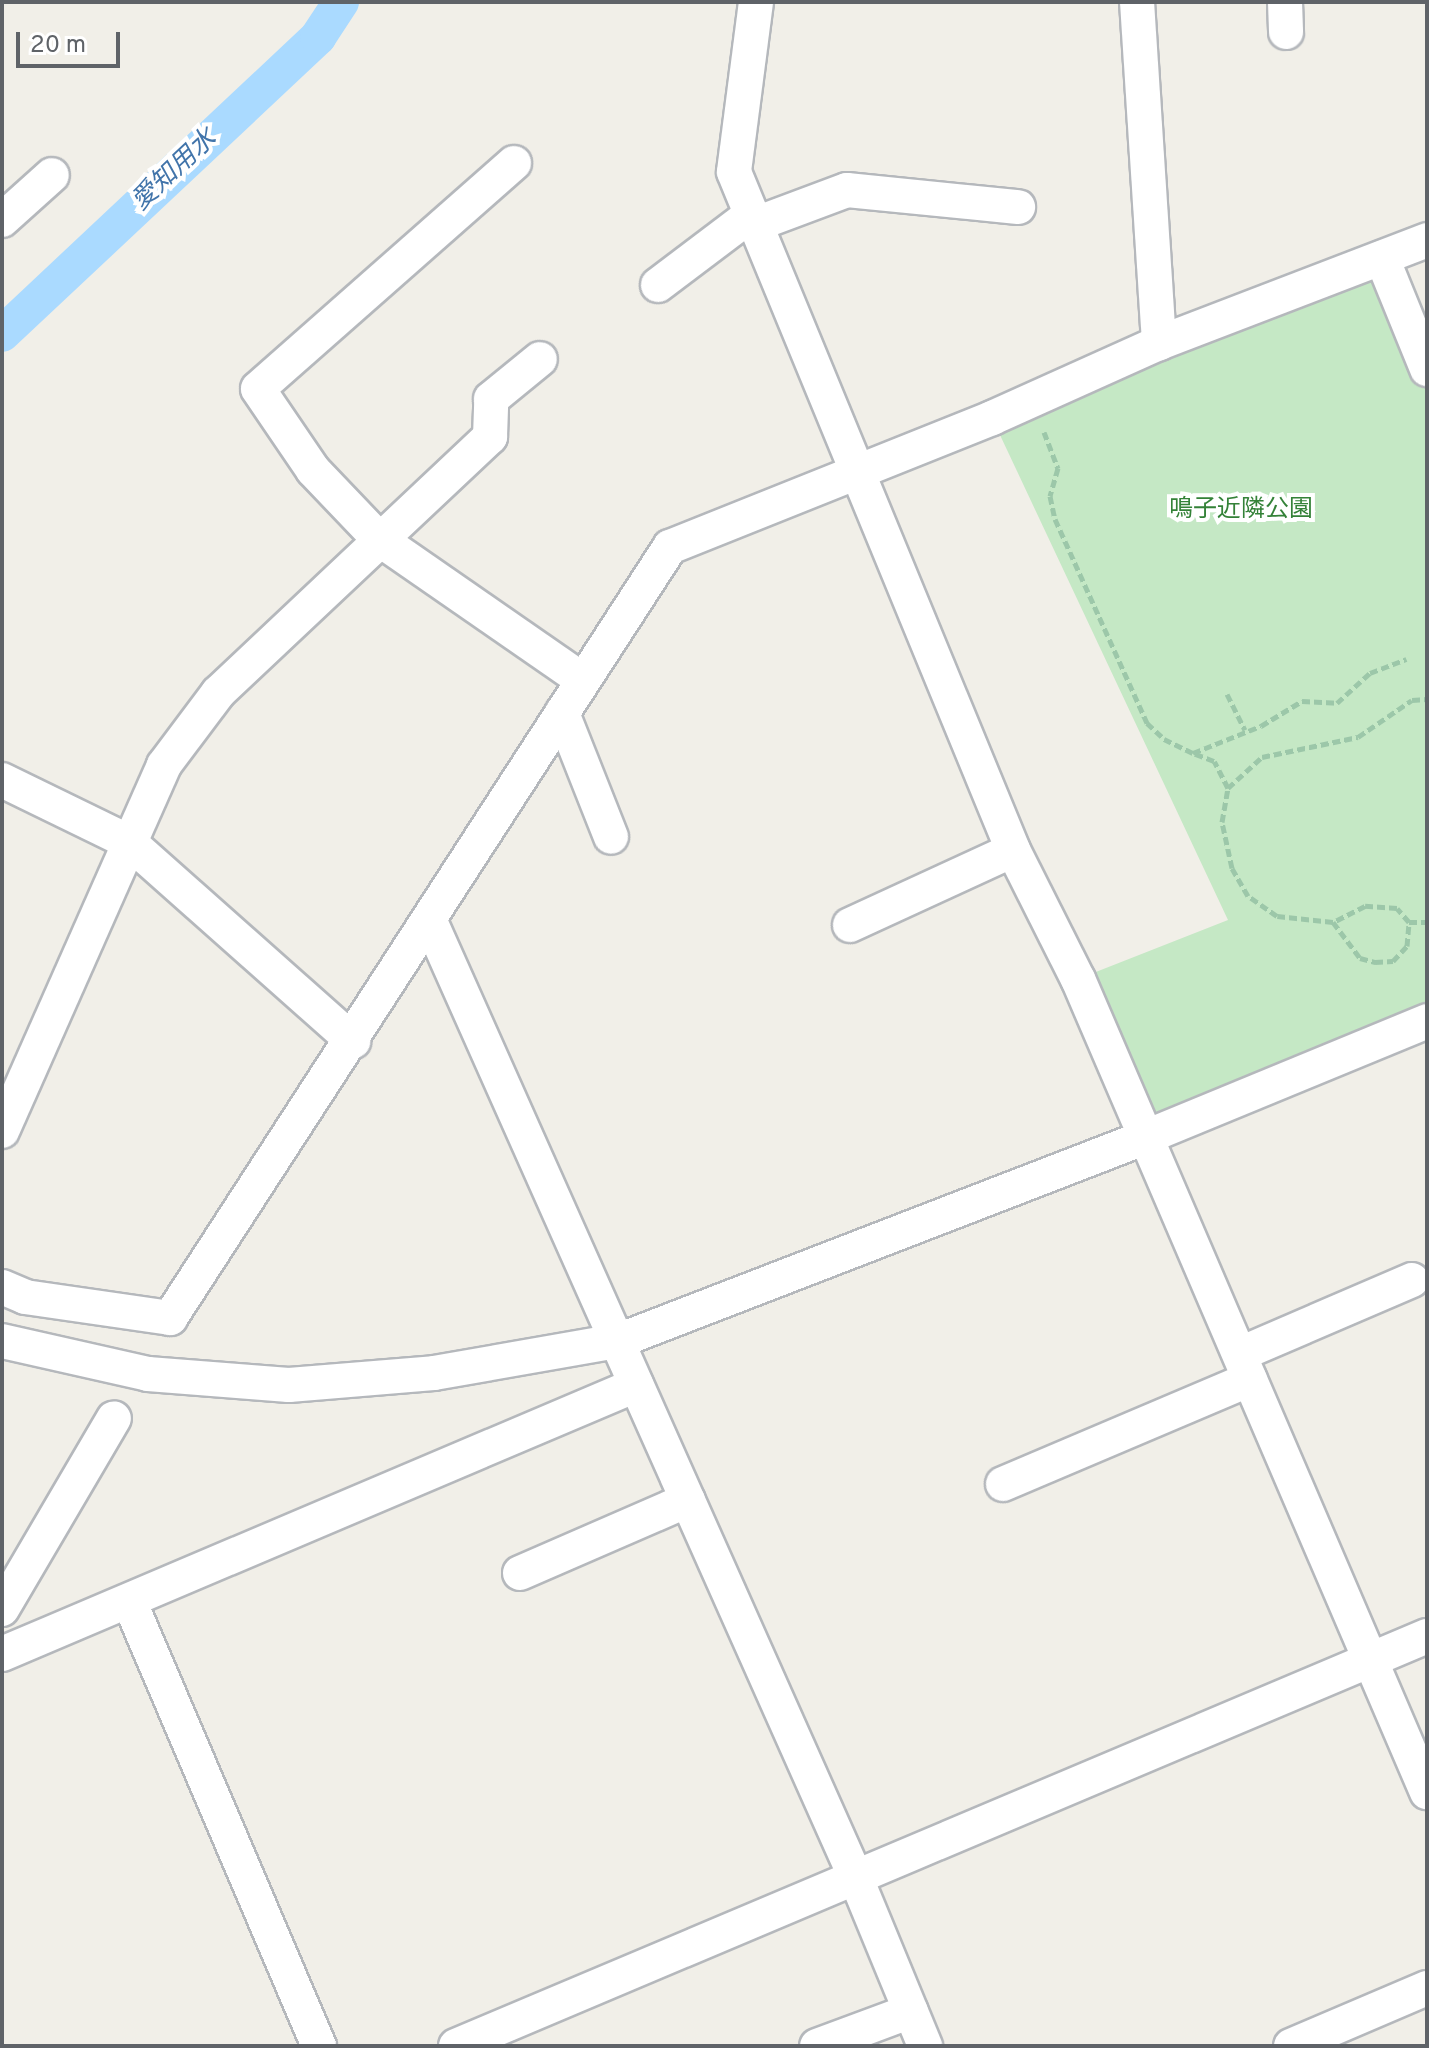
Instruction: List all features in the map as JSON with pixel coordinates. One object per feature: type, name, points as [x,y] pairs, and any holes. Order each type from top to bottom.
[{"type":"street","points":[[756,2],[734,172],[1013,850],[1078,979],[1427,1792]]},
{"type":"street","points":[[1137,2],[1159,343]]},
{"type":"street","points":[[514,163],[258,389],[313,470],[379,539],[583,680]]},
{"type":"street","points":[[2,220],[52,175]]},
{"type":"street","points":[[658,285],[754,219],[847,190],[1018,207]]},
{"type":"street","points":[[2,1287],[25,1297],[170,1318],[353,1041],[670,547],[1159,343],[1427,240]]},
{"type":"street","points":[[1382,258],[1427,369]]},
{"type":"street","points":[[2,1131],[164,765],[218,693],[490,437],[491,399],[540,359]]},
{"type":"street","points":[[562,713],[611,837]]},
{"type":"street","points":[[2,780],[129,842],[353,1041]]},
{"type":"street","points":[[850,925],[1013,850]]},
{"type":"street","points":[[429,919],[855,1876],[925,2046]]},
{"type":"street","points":[[2,1341],[148,1374],[289,1385],[434,1373],[618,1341],[1146,1137],[1427,1021]]},
{"type":"street","points":[[1003,1484],[1245,1366],[1412,1280]]},
{"type":"street","points":[[2,1654],[130,1603],[636,1385]]},
{"type":"street","points":[[2,1609],[114,1418]]},
{"type":"street","points":[[520,1573],[688,1500]]},
{"type":"street","points":[[130,1603],[319,2046]]},
{"type":"street","points":[[456,2046],[1427,1636]]},
{"type":"street","points":[[1291,2046],[1427,1988]]},
{"type":"street","points":[[817,2046],[911,2011]]},
{"type":"path","points":[[1030,398],[1058,468],[1050,496],[1055,519],[1147,723],[1164,739],[1214,761],[1228,788],[1222,822],[1232,868],[1248,896],[1277,916],[1333,922],[1365,906],[1397,908],[1409,922],[1407,946],[1393,961],[1375,962],[1360,958],[1333,922]]},
{"type":"path","points":[[1193,753],[1302,701],[1337,703],[1370,673],[1406,659]]},
{"type":"path","points":[[1227,694],[1245,730]]},
{"type":"path","points":[[1228,788],[1262,757],[1358,737],[1412,700],[1427,699]]},
{"type":"path","points":[[1409,922],[1427,922]]},
{"type":"green space","name":"鳴子近隣公園","points":[[1382,258],[1427,369],[1427,1021],[1146,1137],[1078,979],[1228,920],[992,418]]},
{"type":"waterway","name":"愛知用水","points":[[2,334],[318,37],[341,2]]}]
